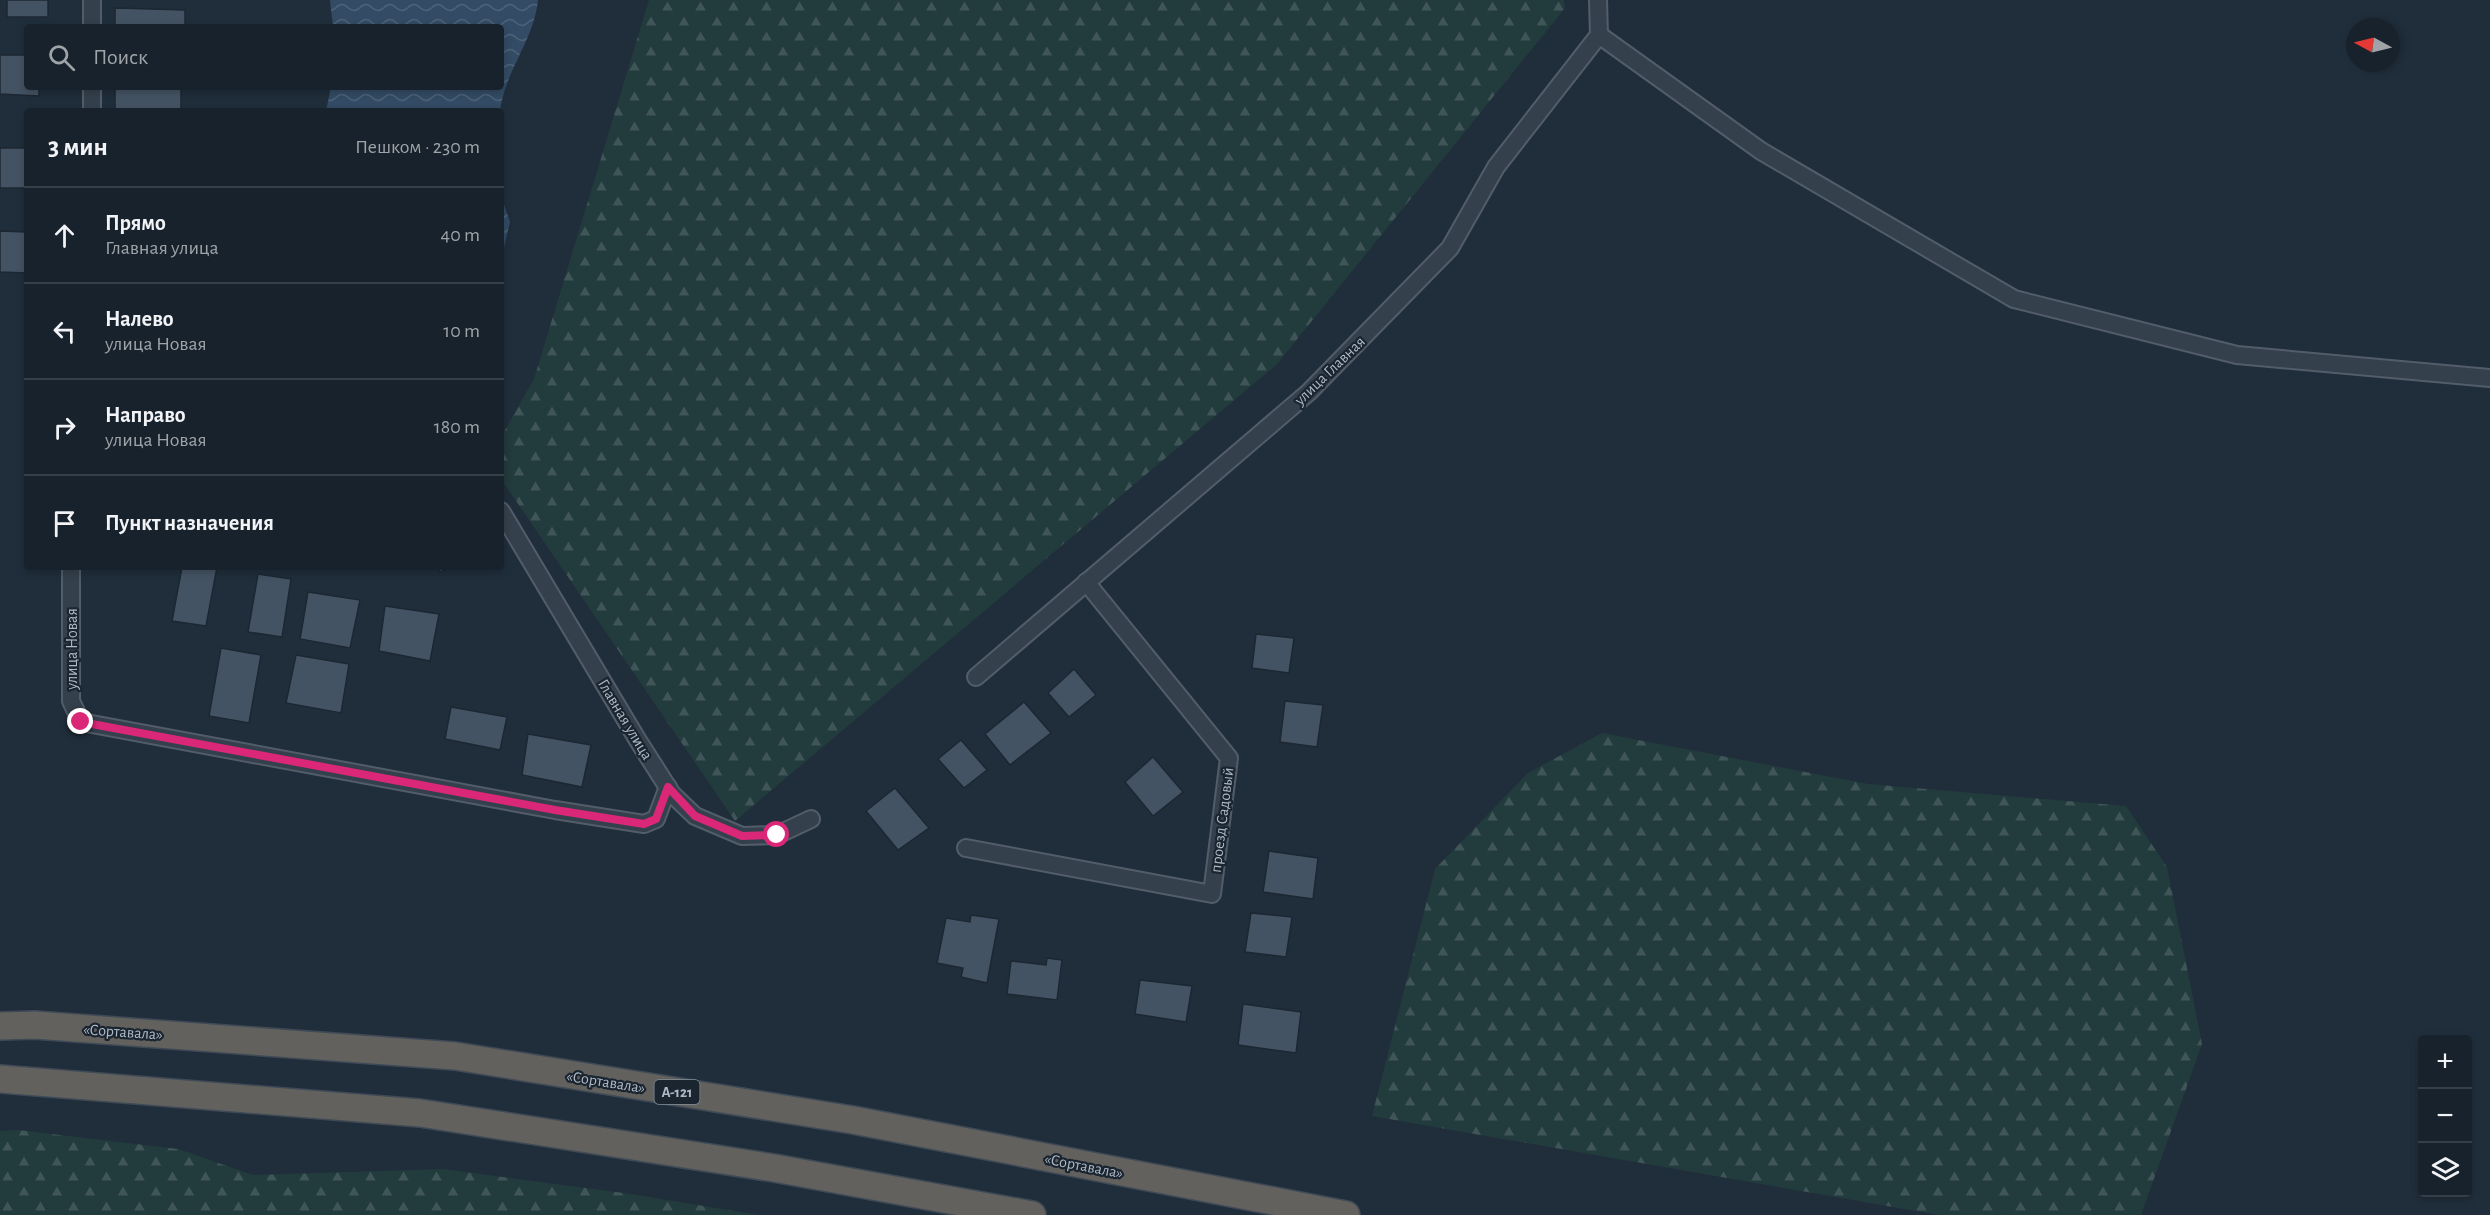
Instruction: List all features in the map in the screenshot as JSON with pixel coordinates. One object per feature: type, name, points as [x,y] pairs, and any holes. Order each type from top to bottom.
[{"type":"highway","name":"«Сортавала»","points":[[0,1026],[35,1025],[455,1056],[853,1120],[1346,1215]]},
{"type":"highway","points":[[0,1078],[420,1113],[774,1168],[1032,1215]]},
{"type":"street","points":[[92,0],[92,24]]},
{"type":"street","points":[[1598,0],[1599,35],[1761,151],[2014,299],[2237,355],[2490,378]]},
{"type":"street","name":"улица Главная","points":[[975,677],[1309,392],[1450,248],[1496,167],[1599,35]]},
{"type":"street","points":[[92,90],[92,108]]},
{"type":"street","name":"Главная улица","points":[[504,516],[637,740],[668,787],[695,816],[742,836],[777,835],[811,819]]},
{"type":"street","name":"улица Новая","points":[[71,570],[71,701],[81,722],[544,808],[644,824],[656,819],[668,787]]},
{"type":"street","name":"проезд Садовый","points":[[966,848],[1212,894],[1229,758],[1086,582]]},
{"type":"street","points":[[0,1018],[35,1025]]},
{"type":"green space","points":[[649,0],[1564,0],[1565,8],[1277,364],[735,821],[504,483],[504,432],[534,379]]},
{"type":"green space","points":[[1602,733],[1868,784],[2126,806],[2167,867],[2202,1044],[2141,1215],[1939,1215],[1372,1116],[1435,869],[1528,773]]},
{"type":"green space","points":[[18,1130],[178,1149],[253,1175],[443,1169],[631,1194],[758,1215],[0,1215],[0,1131]]},
{"type":"water","points":[[330,0],[538,0],[531,29],[507,82],[501,108],[327,108],[330,90],[504,90],[504,24],[333,24]]},
{"type":"water","points":[[504,205],[510,222],[504,247]]},
{"type":"building","points":[[7,0],[48,0],[48,17],[7,17]]},
{"type":"building","points":[[115,8],[185,10],[185,24],[115,24]]},
{"type":"building","points":[[0,55],[24,55],[24,90],[39,90],[39,96],[0,94]]},
{"type":"building","points":[[115,90],[181,90],[181,108],[115,108]]},
{"type":"building","points":[[0,148],[24,148],[24,188],[0,188]]},
{"type":"building","points":[[0,231],[24,232],[24,273],[0,272]]},
{"type":"building","points":[[181,570],[216,570],[206,626],[172,621]]},
{"type":"building","points":[[258,574],[291,579],[282,637],[248,632]]},
{"type":"building","points":[[308,592],[360,600],[350,648],[300,639]]},
{"type":"building","points":[[385,606],[439,614],[430,661],[379,651]]},
{"type":"building","points":[[1256,634],[1294,638],[1289,673],[1252,668]]},
{"type":"building","points":[[221,648],[261,655],[249,723],[209,716]]},
{"type":"building","points":[[296,655],[349,664],[341,713],[286,703]]},
{"type":"building","points":[[1074,669],[1096,695],[1069,717],[1048,693]]},
{"type":"building","points":[[1285,701],[1323,705],[1317,747],[1280,742]]},
{"type":"building","points":[[1024,702],[1051,733],[1010,765],[985,734]]},
{"type":"building","points":[[451,707],[507,717],[500,750],[445,739]]},
{"type":"building","points":[[528,734],[591,745],[582,787],[522,775]]},
{"type":"building","points":[[961,740],[987,770],[964,788],[938,759]]},
{"type":"building","points":[[1153,757],[1183,792],[1153,816],[1125,782]]},
{"type":"building","points":[[895,788],[929,828],[898,850],[866,811]]},
{"type":"building","points":[[1269,851],[1318,858],[1313,899],[1263,892]]},
{"type":"building","points":[[1251,913],[1292,917],[1286,957],[1245,952]]},
{"type":"building","points":[[971,915],[999,919],[987,983],[961,977],[963,968],[937,963],[946,918],[970,922]]},
{"type":"building","points":[[1047,958],[1062,960],[1057,1000],[1007,994],[1011,961],[1046,965]]},
{"type":"building","points":[[1140,980],[1192,986],[1186,1022],[1135,1014]]},
{"type":"building","points":[[1243,1004],[1301,1012],[1296,1053],[1238,1045]]},
{"type":"route","points":[[81,722],[555,810],[644,824],[656,819],[668,787],[672,794],[695,816],[742,836],[777,835]]}]
